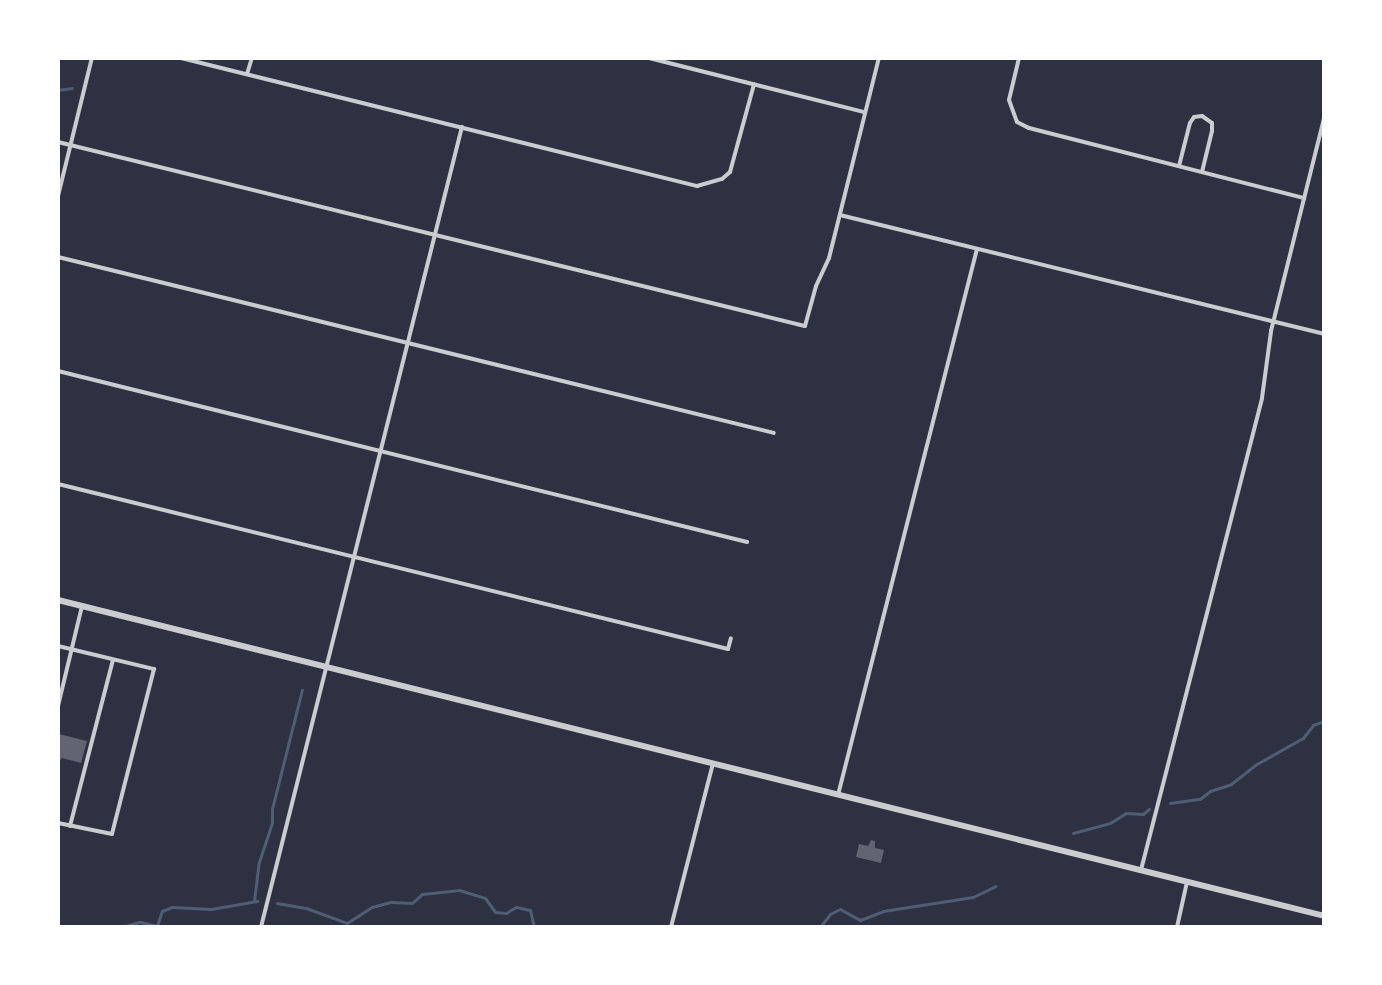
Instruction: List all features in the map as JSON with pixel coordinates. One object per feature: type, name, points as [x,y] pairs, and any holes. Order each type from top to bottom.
[{"type":"street","points":[[58,196],[92,58]]},
{"type":"street","points":[[181,58],[687,184],[709,184],[730,172],[754,84]]},
{"type":"street","points":[[247,74],[252,58]]},
{"type":"street","points":[[649,58],[865,112]]},
{"type":"street","points":[[58,142],[805,326],[840,215],[879,58]]},
{"type":"street","points":[[1019,58],[1009,100],[1017,122],[1047,133],[1304,198]]},
{"type":"street","points":[[1179,166],[1190,123],[1194,117],[1202,116],[1212,123],[1202,172]]},
{"type":"street","points":[[1141,870],[1262,398],[1274,322],[1324,119]]},
{"type":"street","points":[[261,927],[462,127]]},
{"type":"street","points":[[840,215],[1324,334]]},
{"type":"street","points":[[838,795],[977,249]]},
{"type":"street","points":[[58,257],[774,433]]},
{"type":"street","points":[[58,371],[747,542]]},
{"type":"street","points":[[58,484],[728,649],[731,638]]},
{"type":"street","points":[[58,600],[1324,916]]},
{"type":"street","points":[[58,706],[82,606]]},
{"type":"street","points":[[58,646],[154,669],[112,834],[58,823]]},
{"type":"street","points":[[70,826],[113,660]]},
{"type":"street","points":[[671,927],[713,764]]},
{"type":"street","points":[[1177,927],[1187,882]]},
{"type":"building","points":[[59,734],[87,741],[81,763],[62,758],[58,763]]},
{"type":"building","points":[[871,840],[875,841],[875,848],[884,850],[881,863],[856,857],[859,844],[868,846]]},
{"type":"waterway","points":[[58,90],[72,88]]},
{"type":"waterway","points":[[254,901],[259,862],[272,823],[272,809],[302,690]]},
{"type":"waterway","points":[[1170,803],[1200,799],[1210,791],[1231,784],[1255,765],[1303,738],[1313,725],[1324,721]]},
{"type":"waterway","points":[[1073,833],[1110,823],[1126,813],[1143,814],[1149,809]]},
{"type":"waterway","points":[[820,927],[830,914],[840,909],[860,920],[883,911],[973,897],[996,886]]},
{"type":"waterway","points":[[277,903],[306,908],[347,923],[372,907],[391,902],[412,903],[422,894],[459,890],[485,898],[495,912],[506,913],[516,907],[530,910],[534,927]]},
{"type":"waterway","points":[[121,927],[140,922],[157,926],[162,911],[172,907],[211,909],[257,901]]}]
